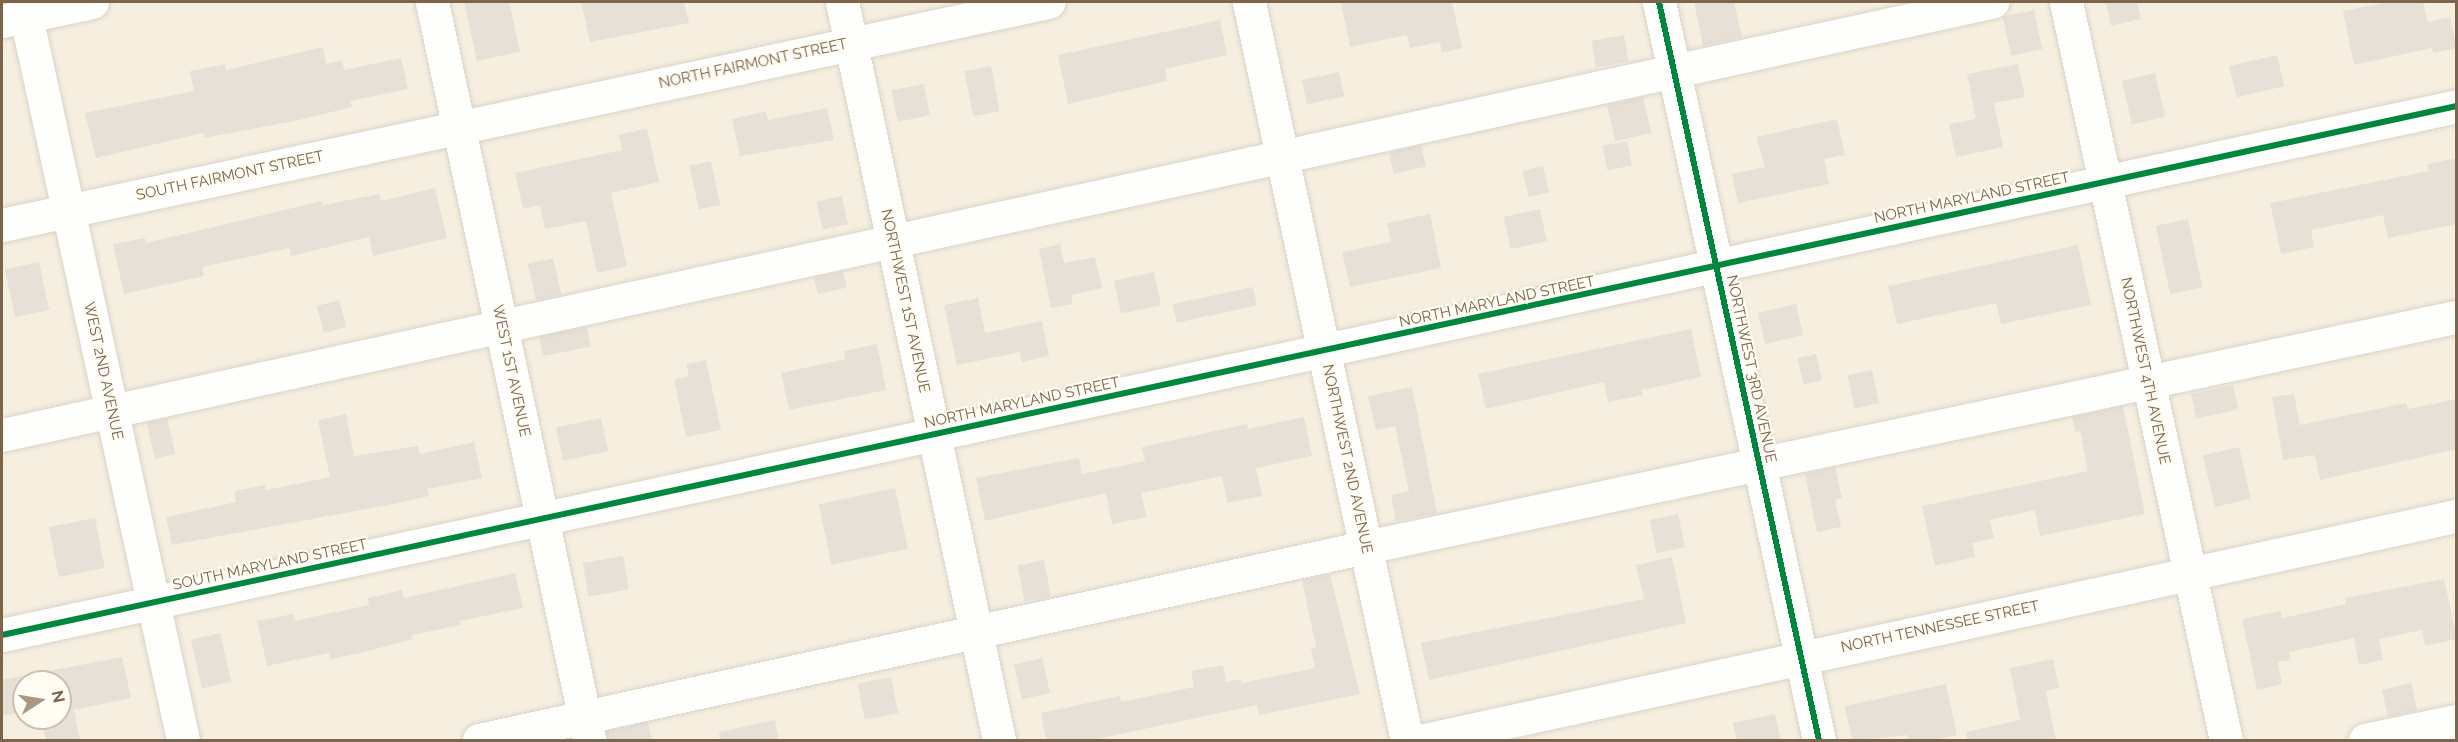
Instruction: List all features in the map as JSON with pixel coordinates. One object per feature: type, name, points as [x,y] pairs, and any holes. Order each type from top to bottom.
[{"type":"street","points":[[17,13],[92,2]]},
{"type":"street","name":"WEST 1ST AVENUE","points":[[432,2],[587,729]]},
{"type":"street","name":"NORTHWEST 1ST AVENUE","points":[[842,2],[999,741]]},
{"type":"street","name":"NORTH FAIRMONT STREET","points":[[458,126],[1048,2]]},
{"type":"street","name":"NORTHWEST 2ND AVENUE","points":[[1249,2],[1407,741]]},
{"type":"street","name":"NORTHWEST 3RD AVENUE","points":[[1659,2],[1819,741]]},
{"type":"street","points":[[2,435],[501,328],[892,239],[1992,2]]},
{"type":"street","name":"NORTHWEST 4TH AVENUE","points":[[2066,2],[2226,741]]},
{"type":"street","name":"WEST 2ND AVENUE","points":[[17,13],[68,210],[183,741]]},
{"type":"street","name":"NORTH MARYLAND STREET","points":[[543,519],[2457,106]]},
{"type":"street","name":"SOUTH FAIRMONT STREET","points":[[2,225],[458,126]]},
{"type":"street","points":[[478,741],[587,729],[976,633],[1366,547],[2457,317]]},
{"type":"street","name":"NORTH TENNESSEE STREET","points":[[1424,741],[2190,572],[2457,516]]},
{"type":"street","name":"SOUTH MARYLAND STREET","points":[[2,635],[543,519]]},
{"type":"street","points":[[2365,741],[2457,721]]},
{"type":"shaded area","points":[[2,2],[2456,2],[2456,740],[2,740]]},
{"type":"building","points":[[464,2],[509,2],[520,52],[477,61]]},
{"type":"building","points":[[581,2],[684,2],[689,23],[590,42]]},
{"type":"building","points":[[1341,2],[1452,2],[1462,48],[1442,53],[1440,42],[1410,48],[1407,35],[1350,47]]},
{"type":"building","points":[[1694,2],[1734,2],[1742,37],[1703,46]]},
{"type":"building","points":[[2106,2],[2137,2],[2141,19],[2111,26]]},
{"type":"building","points":[[2389,2],[2423,2],[2428,22],[2450,17],[2457,48],[2433,53],[2432,48],[2354,65],[2343,11]]},
{"type":"building","points":[[2034,10],[2042,49],[2011,56],[2003,17]]},
{"type":"building","points":[[1220,20],[1227,55],[1165,69],[1167,81],[1068,104],[1058,55]]},
{"type":"building","points":[[1624,35],[1629,62],[1596,67],[1592,41]]},
{"type":"building","points":[[323,47],[326,64],[342,60],[344,70],[401,58],[408,89],[350,101],[352,107],[299,120],[204,138],[203,133],[96,158],[85,113],[194,91],[190,71],[225,64],[226,70]]},
{"type":"building","points":[[2277,55],[2284,86],[2236,97],[2229,66]]},
{"type":"building","points":[[2018,64],[2025,97],[1994,103],[2003,147],[1956,157],[1949,124],[1976,119],[1967,74]]},
{"type":"building","points":[[991,66],[1000,111],[973,116],[964,71]]},
{"type":"building","points":[[1339,72],[1344,96],[1307,104],[1302,80]]},
{"type":"building","points":[[2155,73],[2165,117],[2132,124],[2122,81]]},
{"type":"building","points":[[924,84],[930,115],[898,122],[892,90]]},
{"type":"building","points":[[1643,97],[1651,133],[1615,141],[1607,105]]},
{"type":"building","points":[[827,108],[834,140],[740,156],[732,119],[766,111],[768,120]]},
{"type":"building","points":[[1837,119],[1845,155],[1824,159],[1829,184],[1738,203],[1732,174],[1765,167],[1756,137]]},
{"type":"building","points":[[647,128],[659,182],[611,193],[627,266],[597,273],[586,221],[545,229],[540,205],[523,209],[515,173],[622,150],[619,135]]},
{"type":"building","points":[[1627,141],[1632,166],[1607,170],[1602,146]]},
{"type":"building","points":[[1421,145],[1426,166],[1394,174],[1389,152]]},
{"type":"building","points":[[2457,158],[2457,224],[2388,238],[2383,215],[2311,230],[2314,247],[2281,254],[2270,203],[2429,171],[2428,164]]},
{"type":"building","points":[[711,161],[720,205],[699,210],[689,166]]},
{"type":"building","points":[[1543,166],[1549,192],[1529,197],[1523,171]]},
{"type":"building","points":[[435,188],[447,238],[373,256],[369,237],[291,256],[289,248],[202,267],[204,276],[124,294],[113,244],[145,238],[146,243],[322,201],[323,205],[379,194],[381,201]]},
{"type":"building","points":[[842,196],[848,224],[823,230],[817,201]]},
{"type":"building","points":[[1540,209],[1547,241],[1511,249],[1504,217]]},
{"type":"building","points":[[1430,214],[1441,268],[1350,287],[1342,252],[1391,242],[1387,223]]},
{"type":"building","points":[[2188,219],[2203,287],[2170,294],[2156,226]]},
{"type":"building","points":[[1060,244],[1064,263],[1095,257],[1102,288],[1071,295],[1073,304],[1051,308],[1039,249]]},
{"type":"building","points":[[2078,245],[2091,305],[2001,324],[1996,303],[1897,324],[1888,286]]},
{"type":"building","points":[[553,258],[561,294],[536,300],[528,264]]},
{"type":"building","points":[[39,262],[49,310],[15,317],[5,269]]},
{"type":"building","points":[[843,271],[847,288],[818,294],[814,278]]},
{"type":"building","points":[[1154,272],[1161,305],[1121,314],[1114,281]]},
{"type":"building","points":[[1253,287],[1257,306],[1177,323],[1173,304]]},
{"type":"building","points":[[978,298],[985,333],[1042,321],[1049,356],[1022,362],[1020,352],[957,365],[944,305]]},
{"type":"building","points":[[339,300],[346,327],[324,333],[317,306]]},
{"type":"building","points":[[1796,304],[1803,335],[1765,344],[1758,313]]},
{"type":"building","points":[[587,327],[591,347],[543,356],[539,336]]},
{"type":"building","points":[[1691,329],[1701,377],[1642,390],[1643,395],[1608,402],[1604,382],[1486,409],[1478,374]]},
{"type":"building","points":[[877,344],[886,390],[789,410],[781,373],[845,359],[844,351]]},
{"type":"building","points":[[1816,354],[1822,380],[1804,385],[1797,358]]},
{"type":"building","points":[[706,360],[721,430],[686,437],[674,379],[689,376],[686,364]]},
{"type":"building","points":[[1872,370],[1879,403],[1855,408],[1848,375]]},
{"type":"building","points":[[2233,385],[2238,409],[2196,418],[2191,394]]},
{"type":"building","points":[[1412,387],[1437,513],[1396,521],[1391,495],[1409,491],[1395,426],[1376,430],[1368,396]]},
{"type":"building","points":[[2294,394],[2300,425],[2406,403],[2408,409],[2457,399],[2457,449],[2320,480],[2315,455],[2283,460],[2272,397]]},
{"type":"building","points":[[2123,406],[2145,514],[2040,536],[2035,510],[1990,520],[1994,538],[1972,543],[1975,557],[1935,566],[1922,506],[2088,471],[2080,431],[2075,432],[2072,417]]},
{"type":"building","points":[[346,414],[354,456],[418,446],[420,454],[474,442],[482,478],[427,489],[429,496],[388,505],[172,545],[166,517],[236,502],[234,491],[265,485],[266,490],[330,477],[318,420]]},
{"type":"building","points":[[1304,417],[1312,456],[1256,468],[1262,496],[1227,503],[1222,476],[1141,493],[1147,517],[1112,524],[1106,493],[985,521],[976,478],[1079,458],[1082,474],[1145,461],[1142,447],[1247,424],[1248,429]]},
{"type":"building","points":[[167,418],[175,454],[155,459],[147,423]]},
{"type":"building","points":[[601,418],[608,451],[563,461],[556,428]]},
{"type":"building","points":[[2239,447],[2251,499],[2215,507],[2203,455]]},
{"type":"building","points":[[1835,467],[1842,498],[1835,500],[1841,527],[1817,532],[1805,474]]},
{"type":"building","points":[[895,488],[908,549],[832,565],[819,504]]},
{"type":"building","points":[[1678,514],[1685,547],[1657,553],[1650,520]]},
{"type":"building","points":[[95,518],[105,568],[59,577],[49,527]]},
{"type":"building","points":[[623,556],[629,589],[589,597],[583,563]]},
{"type":"building","points":[[1672,557],[1686,623],[1429,680],[1421,643],[1644,599],[1636,565]]},
{"type":"building","points":[[1044,560],[1051,596],[1025,601],[1017,565]]},
{"type":"building","points":[[515,573],[523,608],[460,621],[461,625],[412,635],[413,639],[360,653],[330,659],[329,653],[267,666],[257,621],[293,614],[294,621],[369,605],[368,598],[402,590],[404,598]]},
{"type":"building","points":[[1330,574],[1360,694],[1259,715],[1257,705],[1088,741],[1046,741],[1041,713],[1120,696],[1121,702],[1194,687],[1191,671],[1223,665],[1226,682],[1241,679],[1242,683],[1315,668],[1311,648],[1316,647],[1302,580]]},
{"type":"building","points":[[2444,579],[2457,639],[2425,646],[2422,630],[2379,639],[2383,660],[2359,665],[2354,638],[2289,652],[2291,660],[2278,662],[2282,684],[2257,690],[2242,619],[2281,611],[2282,618],[2346,604],[2345,598]]},
{"type":"building","points":[[220,633],[231,682],[202,688],[191,640]]},
{"type":"building","points":[[122,657],[131,698],[74,710],[80,741],[46,741],[44,730],[72,730],[72,670],[54,670]]},
{"type":"building","points":[[1042,658],[1050,693],[1022,700],[1014,665]]},
{"type":"building","points":[[2053,659],[2059,688],[2046,691],[2056,741],[1967,741],[1966,732],[2020,720],[2010,668]]},
{"type":"building","points":[[891,677],[898,713],[865,720],[858,683]]},
{"type":"building","points":[[12,678],[12,714],[2,716],[2,680]]},
{"type":"building","points":[[2411,683],[2417,710],[2388,717],[2382,690]]},
{"type":"building","points":[[1946,684],[1957,735],[1929,741],[1908,741],[1907,735],[1852,741],[1845,706]]},
{"type":"building","points":[[1775,714],[1781,741],[1737,741],[1733,723]]},
{"type":"building","points":[[775,720],[779,741],[720,741],[719,732]]},
{"type":"building","points":[[648,722],[652,741],[607,741],[607,731]]},
{"type":"cycle path","points":[[1659,2],[1819,740]]},
{"type":"cycle path","points":[[2,635],[2456,106]]}]
